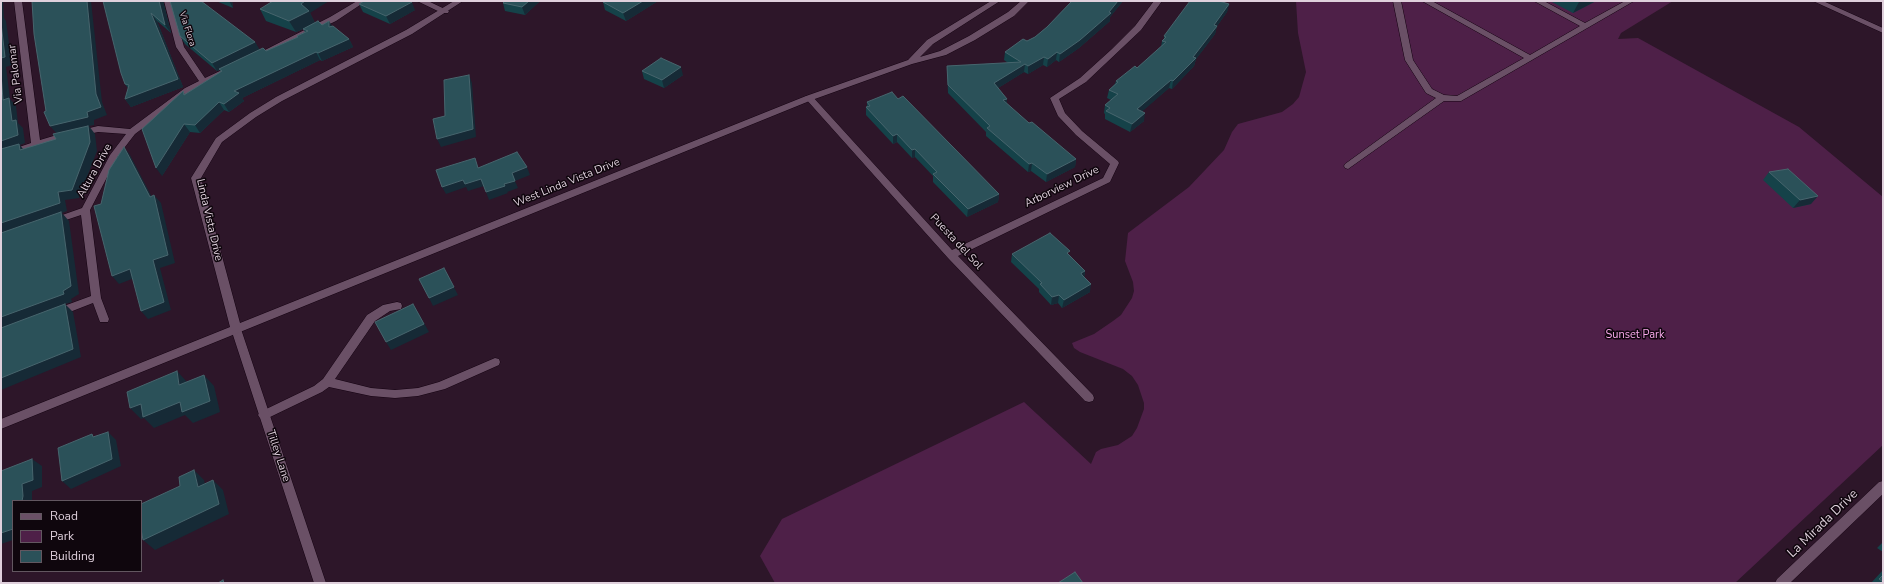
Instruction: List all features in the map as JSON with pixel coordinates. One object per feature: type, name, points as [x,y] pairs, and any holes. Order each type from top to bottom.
[{"type":"street","name":"Via Palomar","points":[[18,1],[36,145]]},
{"type":"street","name":"Via Flora","points":[[168,1],[180,47],[203,82]]},
{"type":"street","points":[[254,58],[333,19],[362,1]]},
{"type":"street","points":[[421,1],[445,11]]},
{"type":"street","name":"Linda Vista Drive","points":[[236,329],[196,178],[219,140],[253,115],[279,99],[409,32],[459,1]]},
{"type":"street","name":"West Linda Vista Drive","points":[[909,62],[930,42],[996,1]]},
{"type":"street","name":"West Linda Vista Drive","points":[[236,329],[809,98],[909,62],[943,53],[972,38],[1011,14],[1025,1]]},
{"type":"street","name":"Arborview Drive","points":[[951,255],[1107,180],[1115,163],[1079,133],[1061,114],[1054,98],[1083,80],[1115,51],[1138,28],[1158,1]]},
{"type":"street","points":[[1397,1],[1409,60],[1429,91],[1442,98],[1458,99],[1630,1]]},
{"type":"street","points":[[1426,1],[1530,58]]},
{"type":"street","points":[[1538,1],[1586,26]]},
{"type":"street","points":[[1817,1],[1883,31]]},
{"type":"street","name":"Altura Drive","points":[[104,319],[96,298],[86,210],[114,154],[132,132],[188,90],[232,68]]},
{"type":"street","name":"Puesta del Sol","points":[[809,98],[951,255],[1089,398]]},
{"type":"street","points":[[1348,166],[1442,98]]},
{"type":"street","points":[[1,156],[67,135],[98,129],[132,132]]},
{"type":"street","points":[[43,225],[86,210]]},
{"type":"street","points":[[45,318],[96,298]]},
{"type":"street","points":[[264,415],[310,394],[327,382],[371,318],[386,308],[397,306]]},
{"type":"street","points":[[1,424],[236,329]]},
{"type":"street","name":"Tilley Lane","points":[[236,329],[320,583]]},
{"type":"street","points":[[327,382],[345,388],[371,392],[395,394],[418,392],[441,386],[495,362]]},
{"type":"street","name":"La Mirada Drive","points":[[1782,583],[1883,486]]},
{"type":"green space","name":"Sunset Park","points":[[1296,1],[1673,1],[1621,33],[1618,39],[1638,38],[1799,127],[1883,197],[1883,445],[1735,583],[775,583],[760,556],[782,519],[1024,402],[1091,464],[1096,452],[1101,449],[1118,445],[1132,436],[1137,428],[1144,409],[1144,403],[1138,385],[1132,376],[1123,369],[1080,352],[1074,348],[1072,343],[1094,334],[1121,315],[1132,298],[1134,291],[1133,282],[1125,261],[1128,233],[1189,187],[1224,150],[1232,132],[1238,124],[1282,112],[1293,104],[1299,97],[1306,72],[1298,33]]},
{"type":"building","points":[[32,1],[87,1],[96,94],[101,107],[87,112],[88,117],[50,126],[44,112],[46,111],[34,34]]},
{"type":"building","points":[[103,1],[159,1],[165,25],[151,13],[178,79],[125,99],[129,85],[125,84],[121,73]]},
{"type":"building","points":[[170,1],[201,1],[255,42],[212,63],[180,36]]},
{"type":"building","points":[[273,1],[305,1],[301,4],[309,11],[289,21],[260,9]]},
{"type":"building","points":[[364,1],[412,2],[386,16],[359,4]]},
{"type":"building","points":[[505,1],[529,1],[522,7],[503,3]]},
{"type":"building","points":[[643,1],[623,13],[603,2]]},
{"type":"building","points":[[1072,1],[1118,1],[1109,12],[1111,13],[1080,40],[1060,54],[1057,52],[1048,59],[1044,57],[1028,66],[1025,64],[994,83],[1007,99],[1003,100],[1029,123],[1032,122],[1076,159],[1047,174],[1032,163],[1029,164],[987,128],[990,126],[948,85],[947,66],[1021,62],[1005,52],[1023,39],[1027,41],[1035,37],[1047,27]]},
{"type":"building","points":[[1190,1],[1219,1],[1229,4],[1214,25],[1217,26],[1193,57],[1196,58],[1173,81],[1171,80],[1137,109],[1145,113],[1132,124],[1106,111],[1110,108],[1105,105],[1118,94],[1109,90],[1118,82],[1116,81],[1135,66],[1137,68],[1166,42],[1162,41],[1166,37],[1164,36]]},
{"type":"building","points":[[318,21],[322,25],[329,21],[329,27],[333,26],[349,39],[318,53],[316,52],[234,91],[239,93],[224,104],[219,102],[195,125],[184,124],[156,168],[142,129],[183,91],[184,95],[222,71],[219,69],[263,48],[266,51],[298,37],[297,36],[308,31],[303,29]]},
{"type":"building","points":[[1,23],[5,57],[1,58]]},
{"type":"building","points":[[661,58],[681,67],[662,80],[642,71]]},
{"type":"building","points":[[1,74],[3,100],[9,98],[12,121],[16,120],[18,135],[1,141]]},
{"type":"building","points":[[469,75],[473,129],[437,139],[433,119],[445,116],[444,80]]},
{"type":"building","points":[[892,92],[898,99],[903,96],[999,194],[968,209],[933,174],[937,172],[915,149],[912,150],[897,134],[893,136],[866,107],[870,106],[867,102]]},
{"type":"building","points":[[88,126],[90,142],[72,190],[58,192],[60,203],[1,223],[1,149],[19,144],[20,150],[56,139],[53,134]]},
{"type":"building","points":[[124,147],[150,197],[154,195],[168,255],[153,260],[164,302],[141,311],[130,269],[112,276],[94,206],[101,204],[109,170]]},
{"type":"building","points":[[517,152],[527,167],[512,173],[515,181],[486,192],[481,179],[465,184],[463,180],[442,187],[436,170],[475,158],[478,168]]},
{"type":"building","points":[[1788,169],[1818,196],[1800,200],[1769,172]]},
{"type":"building","points":[[61,212],[71,286],[63,291],[64,294],[1,317],[1,233]]},
{"type":"building","points":[[1050,233],[1070,251],[1067,253],[1085,271],[1081,273],[1091,284],[1064,300],[1059,295],[1052,297],[1040,284],[1042,283],[1012,254]]},
{"type":"building","points":[[444,268],[454,287],[429,298],[419,279]]},
{"type":"building","points":[[65,304],[73,349],[1,378],[1,328]]},
{"type":"building","points":[[413,304],[424,324],[386,342],[375,322]]},
{"type":"building","points":[[177,371],[179,385],[204,375],[210,401],[182,412],[180,402],[143,417],[141,404],[130,408],[127,392]]},
{"type":"building","points":[[108,432],[112,459],[62,481],[58,448],[92,434],[93,437]]},
{"type":"building","points":[[32,459],[33,480],[22,484],[22,500],[12,500],[12,529],[1,533],[1,471]]},
{"type":"building","points":[[194,470],[198,487],[213,480],[219,504],[143,540],[142,504],[180,486],[179,477]]},
{"type":"building","points":[[1075,572],[1083,583],[1058,583]]},
{"type":"building","points":[[1883,575],[1883,582],[1879,579]]}]
